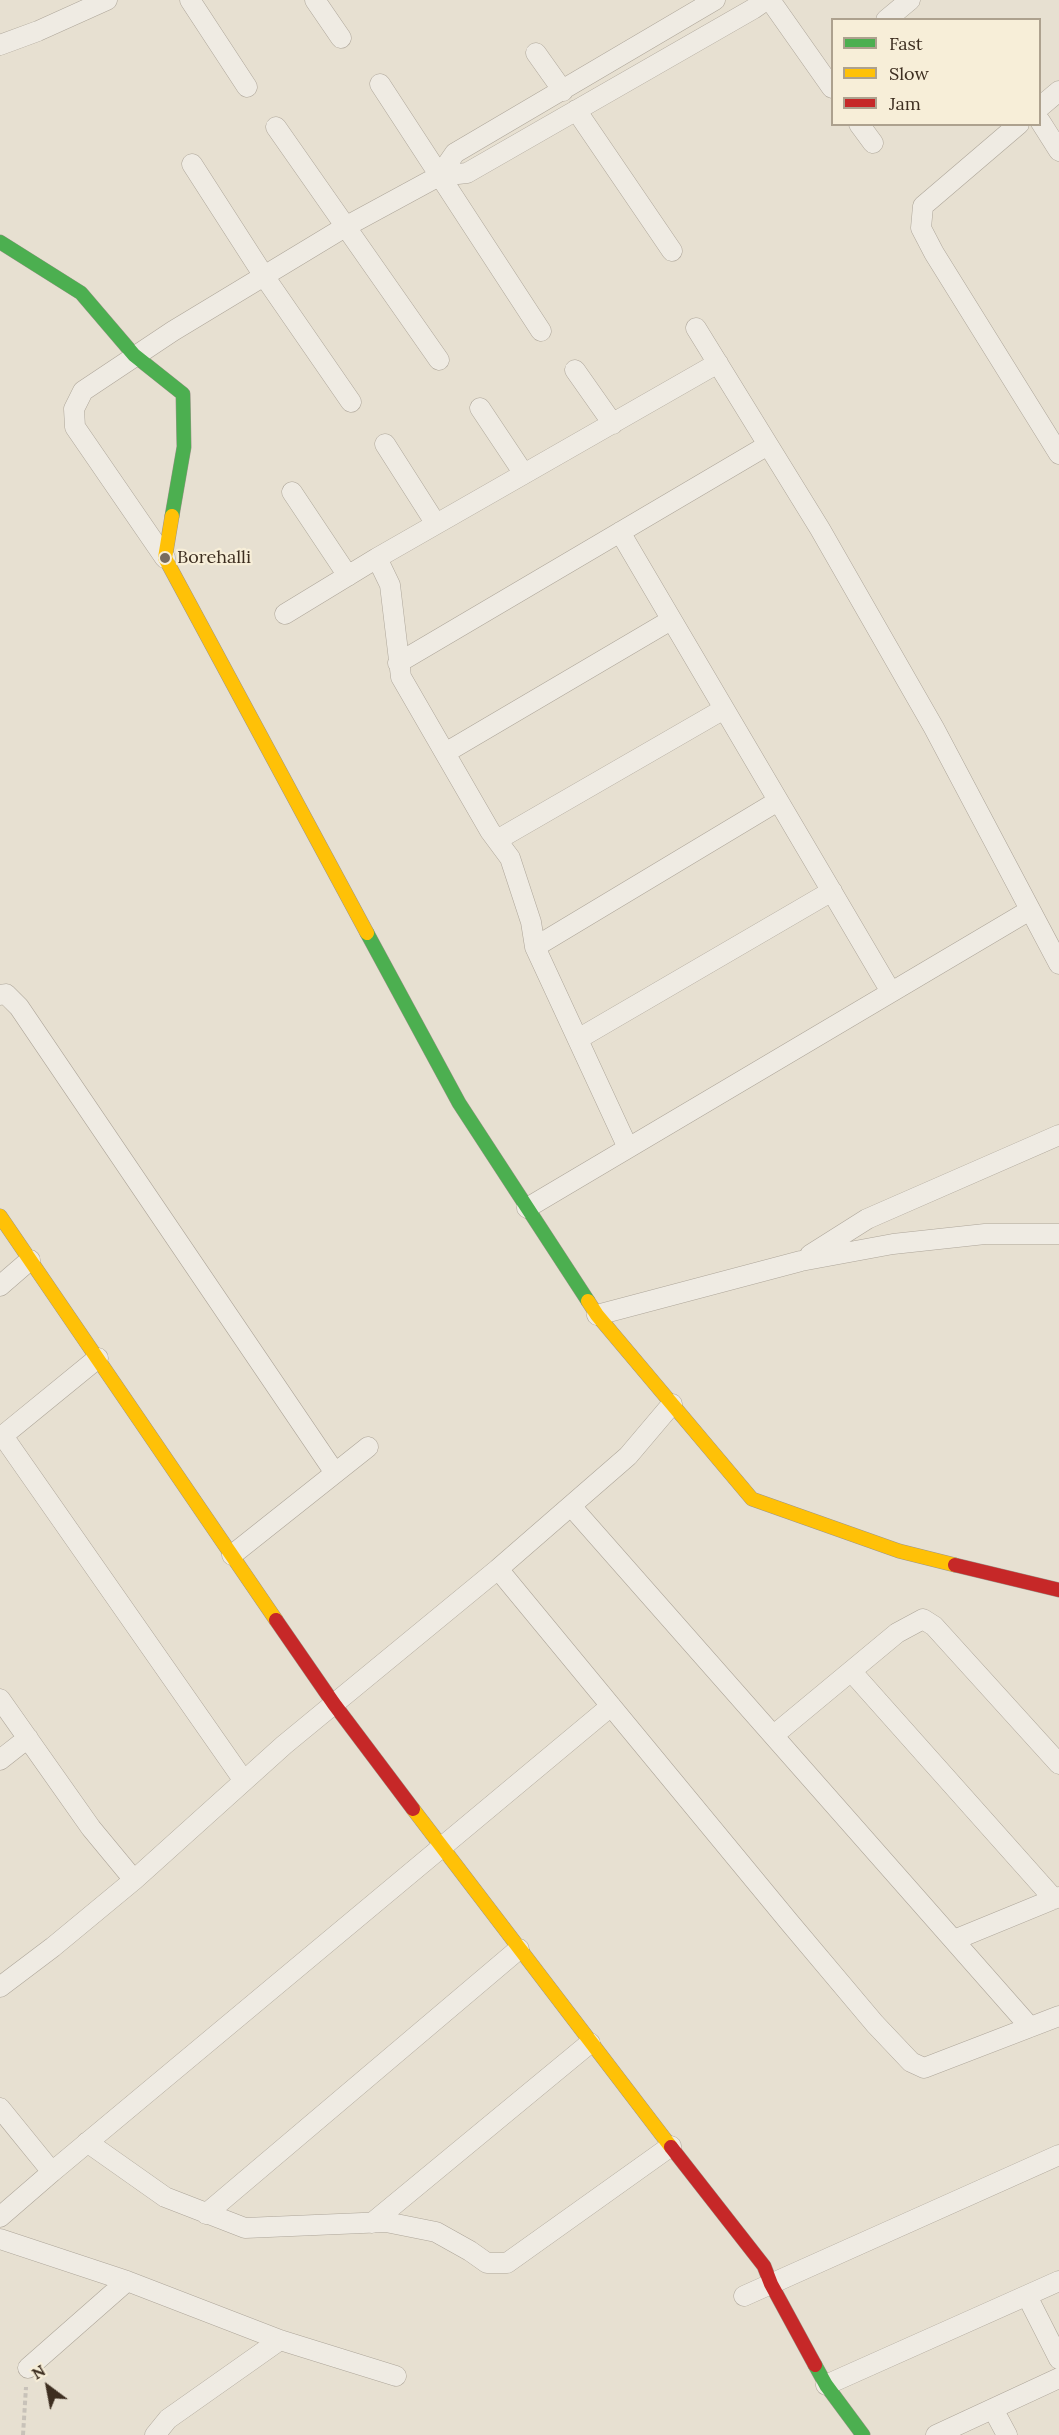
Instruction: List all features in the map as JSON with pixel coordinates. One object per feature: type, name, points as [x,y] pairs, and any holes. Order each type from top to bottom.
[{"type":"main road","points":[[0,242],[81,293],[134,355],[183,394],[184,447],[165,558],[459,1103],[597,1315],[752,1499],[900,1551],[1059,1590]]},
{"type":"main road","points":[[0,1216],[334,1704],[519,1949],[764,2266],[771,2284],[826,2385],[863,2435]]},
{"type":"street","points":[[0,45],[38,31],[107,0]]},
{"type":"street","points":[[190,0],[246,87]]},
{"type":"street","points":[[315,0],[341,38]]},
{"type":"street","points":[[439,176],[455,153],[715,0]]},
{"type":"street","points":[[165,558],[75,427],[73,417],[77,400],[83,391],[134,355],[345,227],[439,176],[467,173],[768,0],[829,74]]},
{"type":"street","points":[[888,18],[910,0]]},
{"type":"street","points":[[536,53],[563,91]]},
{"type":"street","points":[[380,84],[541,331]]},
{"type":"street","points":[[1041,106],[1059,91]]},
{"type":"street","points":[[576,110],[672,251]]},
{"type":"street","points":[[1041,123],[1059,151]]},
{"type":"street","points":[[860,126],[873,143]]},
{"type":"street","points":[[1016,126],[923,206],[921,228],[1059,454]]},
{"type":"street","points":[[276,128],[439,360]]},
{"type":"street","points":[[192,164],[264,276],[351,402]]},
{"type":"street","points":[[696,328],[820,529],[934,728],[1059,964]]},
{"type":"street","points":[[285,614],[376,558],[718,363]]},
{"type":"street","points":[[575,370],[613,424]]},
{"type":"street","points":[[480,408],[524,474]]},
{"type":"street","points":[[385,444],[436,524]]},
{"type":"street","points":[[398,663],[768,445]]},
{"type":"street","points":[[292,492],[348,576]]},
{"type":"street","points":[[620,532],[891,992]]},
{"type":"street","points":[[376,558],[390,585],[401,677],[497,840],[510,858],[523,893],[535,947],[628,1148]]},
{"type":"street","points":[[445,753],[671,620]]},
{"type":"street","points":[[497,840],[724,709]]},
{"type":"street","points":[[535,947],[778,801]]},
{"type":"street","points":[[578,1039],[832,891]]},
{"type":"street","points":[[527,1208],[1030,910]]},
{"type":"street","points":[[0,994],[6,994],[19,1007],[335,1473]]},
{"type":"street","points":[[801,1261],[867,1220],[1059,1135]]},
{"type":"street","points":[[597,1315],[801,1261],[893,1244],[985,1234],[1059,1234]]},
{"type":"street","points":[[0,1286],[30,1260]]},
{"type":"street","points":[[98,1358],[1,1437],[244,1781]]},
{"type":"street","points":[[0,1987],[53,1947],[134,1880],[244,1781],[571,1506],[628,1456],[672,1404]]},
{"type":"street","points":[[232,1555],[368,1447]]},
{"type":"street","points":[[571,1506],[1030,2027]]},
{"type":"street","points":[[498,1569],[882,2033],[911,2062],[924,2068],[1059,2016]]},
{"type":"street","points":[[774,1735],[897,1633],[923,1620],[934,1626],[1059,1764]]},
{"type":"street","points":[[851,1671],[1056,1898],[954,1940]]},
{"type":"street","points":[[0,1699],[91,1828],[134,1880]]},
{"type":"street","points":[[0,2217],[611,1706]]},
{"type":"street","points":[[0,1760],[28,1738]]},
{"type":"street","points":[[206,2214],[519,1949]]},
{"type":"street","points":[[372,2223],[591,2043]]},
{"type":"street","points":[[0,2108],[52,2172]]},
{"type":"street","points":[[87,2142],[165,2197],[245,2228],[386,2222],[436,2232],[471,2251],[487,2263],[507,2263],[672,2146]]},
{"type":"street","points":[[744,2296],[1059,2155]]},
{"type":"street","points":[[0,2239],[127,2281],[280,2340],[396,2376]]},
{"type":"street","points":[[28,2368],[127,2281]]},
{"type":"street","points":[[826,2385],[1059,2281]]},
{"type":"street","points":[[1027,2296],[1059,2359]]},
{"type":"street","points":[[155,2435],[168,2419],[280,2340]]},
{"type":"street","points":[[936,2435],[1059,2378]]},
{"type":"street","points":[[993,2409],[1007,2435]]},
{"type":"path","points":[[23,2435],[28,2368]]},
{"type":"traffic: fast","points":[[0,242],[81,293],[134,355],[183,394],[184,447],[172,516]]},
{"type":"traffic: fast","points":[[367,933],[459,1103],[588,1301]]},
{"type":"traffic: fast","points":[[815,2365],[826,2385],[863,2435]]},
{"type":"traffic: slow","points":[[172,516],[165,558],[367,933]]},
{"type":"traffic: slow","points":[[0,1216],[276,1620]]},
{"type":"traffic: slow","points":[[588,1301],[597,1315],[752,1499],[899,1551],[955,1565]]},
{"type":"traffic: slow","points":[[413,1809],[671,2147]]},
{"type":"traffic: jam","points":[[955,1565],[1059,1590]]},
{"type":"traffic: jam","points":[[276,1620],[334,1704],[413,1809]]},
{"type":"traffic: jam","points":[[671,2147],[764,2266],[771,2284],[815,2365]]},
{"type":"place","name":"Borehalli","points":[[165,558]]}]
